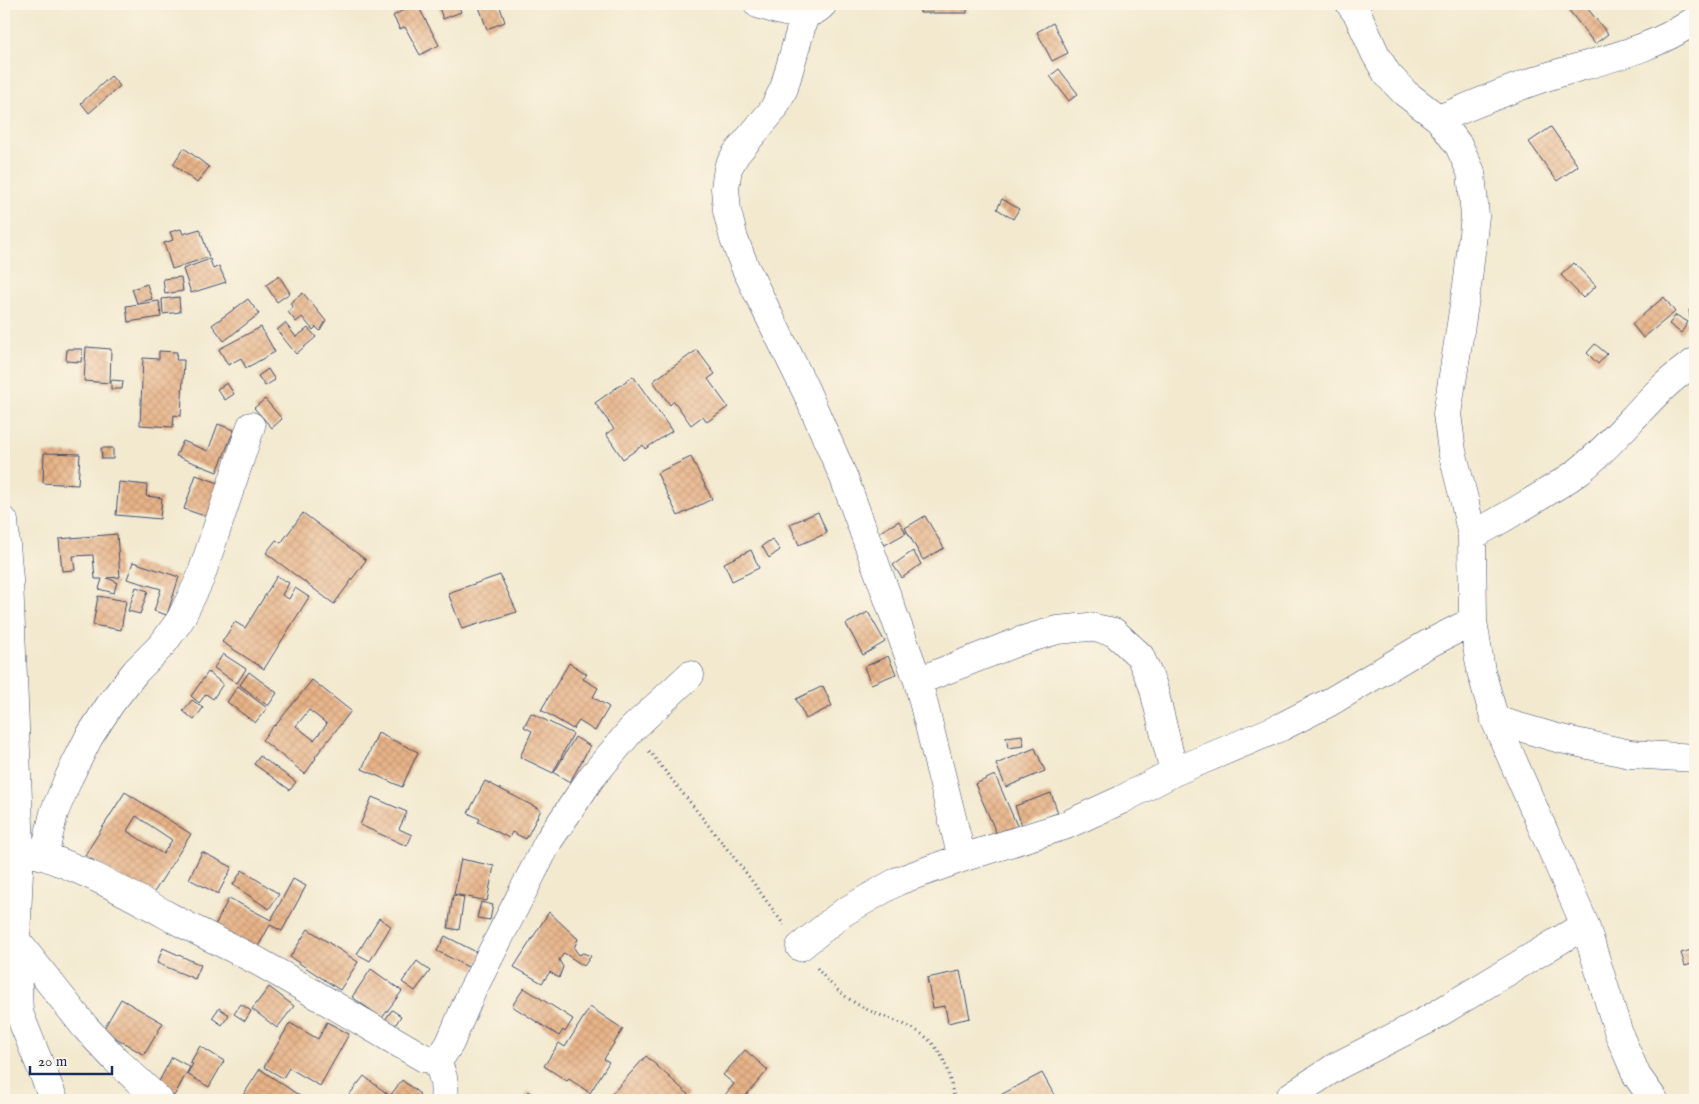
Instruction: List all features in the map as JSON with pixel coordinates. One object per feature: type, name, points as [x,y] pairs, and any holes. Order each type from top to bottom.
[{"type":"street","points":[[758,4],[790,14],[814,9]]},
{"type":"street","points":[[1350,4],[1387,74],[1405,93],[1439,119],[1458,146],[1471,172],[1475,216],[1468,279],[1447,414],[1452,451],[1472,536],[1473,621],[1481,671],[1494,720],[1585,925],[1620,1037],[1637,1076],[1654,1100]]},
{"type":"street","points":[[814,9],[773,110],[736,154],[728,168],[726,188],[727,211],[734,239],[745,267],[806,391],[844,478],[918,681],[962,858]]},
{"type":"street","points":[[1439,119],[1527,84],[1690,33]]},
{"type":"street","points":[[1472,536],[1578,472],[1618,435],[1650,399],[1695,362]]},
{"type":"street","points":[[22,850],[54,813],[68,777],[89,737],[111,703],[136,671],[162,645],[176,626],[200,579],[251,426]]},
{"type":"street","points":[[4,521],[9,580],[22,850],[16,940],[19,1013],[54,1100]]},
{"type":"street","points":[[800,947],[844,912],[898,881],[962,858],[1064,826],[1121,800],[1174,772],[1280,727],[1330,702],[1426,645],[1473,621]]},
{"type":"street","points":[[918,681],[1020,641],[1057,630],[1089,627],[1114,632],[1140,656],[1153,686],[1174,772]]},
{"type":"street","points":[[22,850],[86,872],[130,894],[259,962],[424,1058],[435,1059],[443,1054],[450,1043],[472,991],[554,832],[591,778],[632,729],[690,675]]},
{"type":"street","points":[[1494,720],[1557,738],[1630,754],[1695,758]]},
{"type":"street","points":[[1288,1100],[1291,1096],[1337,1066],[1429,1019],[1585,925]]},
{"type":"street","points":[[16,940],[85,1027],[116,1060],[159,1100]]},
{"type":"street","points":[[435,1059],[442,1070],[446,1087],[444,1100]]},
{"type":"building","points":[[417,4],[439,45],[420,55],[405,27],[400,29],[393,16]]},
{"type":"building","points":[[438,4],[458,4],[461,12],[443,19]]},
{"type":"building","points":[[478,4],[499,4],[505,22],[487,29]]},
{"type":"building","points":[[920,4],[967,4],[967,13],[920,13]]},
{"type":"building","points":[[1574,4],[1584,4],[1608,34],[1595,44],[1568,9]]},
{"type":"building","points":[[1053,23],[1068,53],[1052,61],[1037,32]]},
{"type":"building","points":[[1059,69],[1078,94],[1069,101],[1050,76]]},
{"type":"building","points":[[111,76],[120,86],[89,113],[81,103]]},
{"type":"building","points":[[1551,127],[1578,166],[1557,181],[1529,142]]},
{"type":"building","points":[[184,148],[209,167],[197,183],[173,164]]},
{"type":"building","points":[[1002,199],[1019,209],[1013,219],[997,209]]},
{"type":"building","points":[[181,229],[183,234],[200,229],[209,257],[172,269],[164,243],[173,240],[170,232]]},
{"type":"building","points":[[210,259],[213,269],[219,266],[226,282],[191,293],[183,269]]},
{"type":"building","points":[[1574,263],[1596,286],[1583,298],[1561,275]]},
{"type":"building","points":[[279,276],[290,293],[277,302],[266,285]]},
{"type":"building","points":[[181,277],[183,291],[165,294],[163,279]]},
{"type":"building","points":[[147,284],[152,299],[137,303],[132,289]]},
{"type":"building","points":[[303,293],[326,321],[320,331],[316,327],[313,330],[302,317],[296,322],[288,312],[293,308],[290,303]]},
{"type":"building","points":[[179,297],[180,312],[163,314],[162,299]]},
{"type":"building","points":[[1664,297],[1675,312],[1643,338],[1632,324]]},
{"type":"building","points":[[248,299],[259,314],[224,341],[212,325]]},
{"type":"building","points":[[159,301],[161,317],[128,322],[126,306]]},
{"type":"building","points":[[1695,309],[1695,324],[1691,324],[1689,310]]},
{"type":"building","points":[[1676,315],[1688,322],[1681,333],[1669,324]]},
{"type":"building","points":[[285,323],[296,337],[308,328],[316,337],[296,354],[277,330]]},
{"type":"building","points":[[261,327],[275,352],[246,368],[241,358],[228,365],[219,349]]},
{"type":"building","points":[[1595,344],[1607,354],[1598,364],[1587,353]]},
{"type":"building","points":[[86,347],[111,349],[110,383],[84,381]]},
{"type":"building","points":[[67,349],[82,349],[81,362],[66,361]]},
{"type":"building","points":[[697,350],[715,374],[708,379],[728,407],[707,422],[703,416],[691,425],[674,401],[670,405],[653,381]]},
{"type":"building","points":[[159,351],[177,352],[176,360],[184,360],[181,416],[174,415],[173,427],[140,425],[143,358],[159,359]]},
{"type":"building","points":[[268,369],[275,380],[265,386],[258,376]]},
{"type":"building","points":[[633,376],[672,431],[645,449],[643,445],[623,459],[606,434],[614,429],[595,403]]},
{"type":"building","points":[[111,380],[123,381],[122,389],[111,389]]},
{"type":"building","points":[[227,383],[234,394],[225,400],[217,389]]},
{"type":"building","points":[[265,399],[282,419],[272,428],[254,408]]},
{"type":"building","points":[[218,424],[234,430],[217,472],[176,456],[183,441],[208,451]]},
{"type":"building","points":[[101,448],[113,448],[113,459],[102,459]]},
{"type":"building","points":[[44,453],[80,454],[78,485],[43,483]]},
{"type":"building","points":[[691,457],[712,499],[678,516],[657,473]]},
{"type":"building","points":[[196,475],[227,486],[216,520],[184,509]]},
{"type":"building","points":[[119,482],[147,485],[146,496],[162,498],[160,519],[116,515]]},
{"type":"building","points":[[818,512],[827,533],[799,545],[790,524]]},
{"type":"building","points":[[303,513],[366,560],[334,604],[266,553],[276,540],[281,543]]},
{"type":"building","points":[[925,516],[944,548],[923,560],[905,528]]},
{"type":"building","points":[[899,521],[906,533],[885,545],[878,533]]},
{"type":"building","points":[[117,534],[120,577],[107,578],[117,582],[114,593],[99,589],[102,579],[95,579],[93,555],[73,556],[75,570],[62,571],[59,539]]},
{"type":"building","points":[[772,539],[780,550],[769,558],[762,546]]},
{"type":"building","points":[[751,550],[759,568],[732,581],[724,563]]},
{"type":"building","points":[[913,551],[921,564],[902,578],[893,565]]},
{"type":"building","points":[[133,562],[179,577],[167,615],[154,611],[161,589],[127,579]]},
{"type":"building","points":[[500,575],[517,612],[462,629],[448,593]]},
{"type":"building","points":[[277,576],[289,583],[282,595],[289,599],[295,588],[309,597],[264,669],[222,642],[235,622],[245,628]]},
{"type":"building","points":[[136,587],[148,591],[140,614],[128,611]]},
{"type":"building","points":[[98,596],[126,601],[121,630],[93,625]]},
{"type":"building","points":[[868,612],[885,642],[863,655],[846,624]]},
{"type":"building","points":[[223,654],[246,669],[237,683],[214,668]]},
{"type":"building","points":[[888,656],[896,674],[871,684],[864,667]]},
{"type":"building","points":[[569,663],[587,674],[583,679],[598,688],[593,697],[609,707],[595,731],[579,721],[573,729],[541,710]]},
{"type":"building","points":[[208,672],[223,684],[213,699],[206,694],[199,703],[191,696]]},
{"type":"building","points":[[249,672],[277,693],[268,706],[240,685]]},
{"type":"building","points":[[312,680],[351,711],[315,757],[305,774],[262,740]],"holes":[[[309,710],[327,724],[314,740],[296,726]]]},
{"type":"building","points":[[238,686],[267,708],[255,723],[227,702]]},
{"type":"building","points":[[823,686],[832,706],[806,719],[796,699]]},
{"type":"building","points":[[192,700],[203,708],[194,720],[183,711]]},
{"type":"building","points":[[531,713],[573,734],[553,773],[520,757],[532,731],[524,727]]},
{"type":"building","points":[[378,733],[418,752],[402,787],[362,769]]},
{"type":"building","points":[[1022,735],[1024,746],[1008,748],[1006,737]]},
{"type":"building","points":[[575,737],[590,746],[570,782],[554,773]]},
{"type":"building","points":[[1035,748],[1045,771],[1006,787],[996,764]]},
{"type":"building","points":[[260,756],[296,782],[290,790],[254,764]]},
{"type":"building","points":[[995,775],[1018,828],[998,837],[975,784]]},
{"type":"building","points":[[485,781],[541,810],[526,839],[512,832],[509,838],[478,822],[480,819],[468,813]]},
{"type":"building","points":[[125,792],[191,834],[151,897],[85,855]],"holes":[[[136,816],[172,840],[163,854],[127,831]]]},
{"type":"building","points":[[1051,793],[1058,813],[1022,826],[1015,806]]},
{"type":"building","points":[[372,797],[407,812],[399,829],[412,835],[407,846],[360,825]]},
{"type":"building","points":[[202,852],[232,867],[218,894],[189,879]]},
{"type":"building","points":[[461,859],[494,866],[487,901],[454,894]]},
{"type":"building","points":[[242,870],[279,894],[269,909],[233,885]]},
{"type":"building","points":[[293,879],[306,886],[282,931],[270,925],[254,954],[212,931],[229,898],[271,920]]},
{"type":"building","points":[[453,895],[464,897],[459,930],[448,928]]},
{"type":"building","points":[[481,902],[493,905],[490,920],[477,918]]},
{"type":"building","points":[[549,912],[578,939],[574,948],[579,955],[583,953],[591,956],[584,966],[564,953],[559,960],[563,967],[559,978],[550,972],[542,983],[514,967]]},
{"type":"building","points":[[379,918],[391,926],[370,961],[357,954]]},
{"type":"building","points":[[308,929],[358,962],[340,990],[290,957]]},
{"type":"building","points":[[445,936],[482,955],[474,970],[437,951]]},
{"type":"building","points":[[163,948],[201,965],[195,979],[157,963]]},
{"type":"building","points":[[1695,949],[1695,963],[1685,966],[1681,953]]},
{"type":"building","points":[[417,961],[430,971],[415,991],[402,982]]},
{"type":"building","points":[[371,969],[402,991],[382,1018],[352,997]]},
{"type":"building","points":[[960,971],[970,1018],[948,1023],[945,1006],[933,1008],[927,978]]},
{"type":"building","points":[[269,987],[294,1006],[277,1028],[252,1009]]},
{"type":"building","points":[[524,988],[573,1019],[565,1032],[563,1030],[559,1036],[512,1006]]},
{"type":"building","points":[[121,999],[163,1023],[144,1055],[103,1030]]},
{"type":"building","points":[[241,1004],[251,1011],[245,1021],[234,1014]]},
{"type":"building","points":[[590,1007],[623,1029],[604,1059],[609,1062],[590,1093],[544,1066],[559,1043],[565,1047]]},
{"type":"building","points":[[219,1008],[229,1015],[222,1025],[212,1018]]},
{"type":"building","points":[[392,1010],[401,1016],[394,1027],[385,1020]]},
{"type":"building","points":[[327,1022],[349,1034],[320,1086],[289,1068],[283,1078],[264,1067],[290,1023],[318,1039]]},
{"type":"building","points":[[200,1046],[224,1061],[209,1087],[187,1074],[193,1064],[190,1063]]},
{"type":"building","points":[[745,1050],[768,1070],[742,1100],[731,1100],[725,1095],[734,1084],[723,1075]]},
{"type":"building","points":[[646,1056],[689,1095],[684,1100],[615,1100],[610,1096]]},
{"type":"building","points":[[172,1057],[190,1067],[174,1096],[156,1087]]},
{"type":"building","points":[[260,1069],[300,1096],[297,1100],[240,1100]]},
{"type":"building","points":[[1042,1073],[1057,1100],[991,1100]]},
{"type":"building","points":[[364,1076],[390,1096],[402,1080],[420,1094],[415,1100],[345,1100]]},
{"type":"building","points":[[528,1091],[542,1100],[523,1100]]}]
